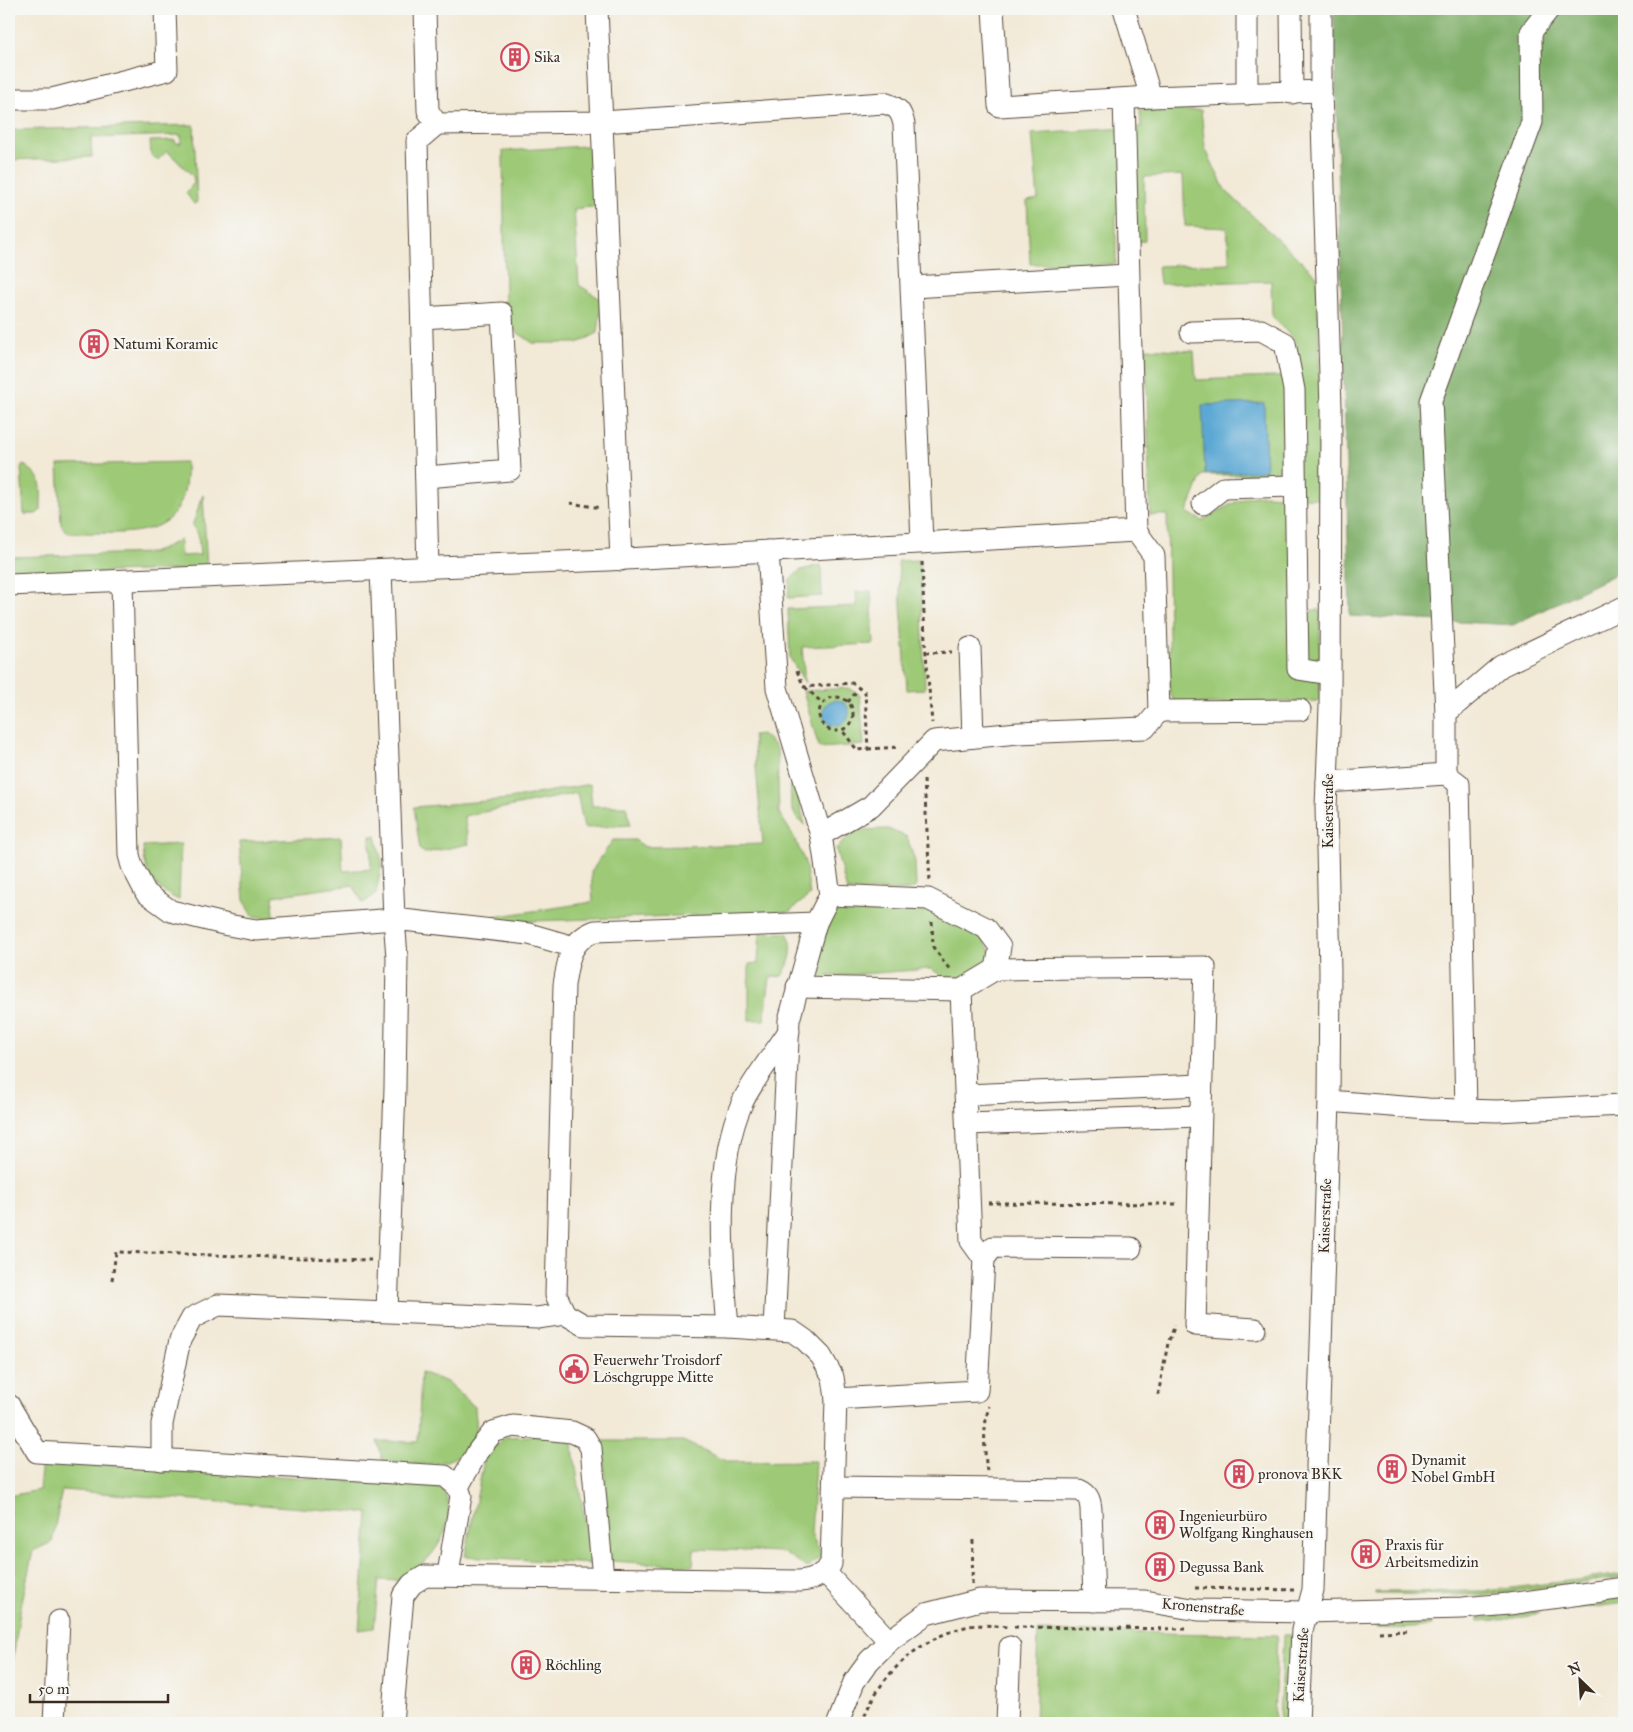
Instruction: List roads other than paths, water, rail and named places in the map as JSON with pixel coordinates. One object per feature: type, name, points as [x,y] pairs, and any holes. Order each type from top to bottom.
[{"type":"street","points":[[9,99],[52,99],[166,70],[165,9]]},
{"type":"street","points":[[425,9],[428,111],[438,124]]},
{"type":"street","points":[[597,9],[621,560]]},
{"type":"street","points":[[993,9],[1000,106],[1151,97],[1321,92]]},
{"type":"street","points":[[1124,9],[1151,97]]},
{"type":"street","points":[[1247,9],[1247,94]]},
{"type":"street","points":[[1291,9],[1292,93]]},
{"type":"street","name":"Kaiserstraße","points":[[1298,1723],[1302,1630],[1313,1590],[1329,1102],[1327,782],[1330,707],[1331,408],[1321,92],[1321,9]]},
{"type":"street","points":[[1446,774],[1446,713],[1431,401],[1532,122],[1531,32],[1549,9]]},
{"type":"street","points":[[821,835],[871,806],[934,741],[1018,733],[1145,728],[1160,711],[1154,556],[1136,531],[1124,99]]},
{"type":"street","points":[[428,568],[417,141],[438,124],[602,122],[884,103],[895,106],[902,112],[912,287],[922,542]]},
{"type":"street","points":[[912,287],[1128,275]]},
{"type":"street","points":[[422,318],[502,313],[510,470],[426,477]]},
{"type":"street","points":[[1191,332],[1261,330],[1285,343],[1294,390],[1298,669],[1329,674]]},
{"type":"street","points":[[1203,504],[1223,488],[1295,486]]},
{"type":"street","points":[[9,585],[122,582],[621,560],[1136,531]]},
{"type":"street","points":[[768,551],[777,688],[821,835],[830,895],[827,906],[816,923],[797,987],[789,1031],[774,1330]]},
{"type":"street","points":[[380,570],[396,995],[387,1311]]},
{"type":"street","points":[[122,582],[129,855],[132,866],[146,893],[171,911],[256,930],[394,919],[529,934],[574,947]]},
{"type":"street","points":[[1446,713],[1501,666],[1624,607]]},
{"type":"street","points":[[970,648],[973,737]]},
{"type":"street","points":[[1160,711],[1300,710]]},
{"type":"street","points":[[1327,782],[1446,774],[1459,784],[1466,1110]]},
{"type":"street","points":[[830,895],[928,899],[986,928],[1000,947],[996,969]]},
{"type":"street","points":[[392,1723],[403,1596],[412,1584],[425,1576],[448,1574],[800,1581],[808,1580],[825,1572],[832,1558],[836,1399],[834,1377],[821,1356],[805,1340],[792,1331],[728,1326],[584,1325],[565,1314],[556,1296],[564,985],[568,958],[574,947],[583,936],[594,931],[816,923]]},
{"type":"street","points":[[797,987],[961,990],[996,969],[1205,967],[1195,1325],[1255,1328]]},
{"type":"street","points":[[961,990],[971,1241],[984,1259]]},
{"type":"street","points":[[728,1326],[721,1256],[726,1171],[731,1143],[743,1102],[789,1031]]},
{"type":"street","points":[[966,1094],[1201,1085]]},
{"type":"street","points":[[1063,1091],[1065,1122]]},
{"type":"street","points":[[1329,1102],[1497,1111],[1624,1105]]},
{"type":"street","points":[[967,1124],[1200,1116]]},
{"type":"street","points":[[836,1399],[977,1391],[984,1259],[993,1247],[1130,1248]]},
{"type":"street","points":[[162,1460],[162,1424],[180,1340],[192,1318],[218,1305],[537,1318],[565,1314]]},
{"type":"street","points":[[9,1405],[37,1452],[445,1476],[458,1486],[461,1496],[448,1574]]},
{"type":"street","points":[[458,1486],[478,1451],[493,1432],[513,1426],[572,1432],[585,1438],[591,1448],[603,1578]]},
{"type":"street","points":[[834,1487],[1079,1490],[1084,1492],[1090,1501],[1091,1509],[1094,1601]]},
{"type":"street","points":[[825,1572],[890,1641]]},
{"type":"street","name":"Kronenstraße","points":[[838,1723],[854,1682],[869,1661],[890,1641],[926,1614],[980,1600],[1145,1601],[1198,1610],[1306,1612],[1462,1608],[1508,1604],[1624,1588]]},
{"type":"street","points":[[54,1723],[59,1621]]},
{"type":"street","points":[[1007,1723],[1010,1647]]},
{"type":"water","points":[[1264,403],[1266,471],[1205,474],[1202,405]]},
{"type":"water","points":[[836,700],[845,704],[849,713],[845,722],[836,726],[827,722],[823,713],[827,704]]},
{"type":"place","name":"Sika","points":[[515,57]]},
{"type":"place","name":"Natumi Koramic","points":[[94,344]]},
{"type":"place","name":"Feuerwehr Troisdorf Löschgruppe Mitte","points":[[574,1369]]},
{"type":"place","name":"Dynamit Nobel GmbH","points":[[1392,1469]]},
{"type":"place","name":"pronova BKK","points":[[1239,1474]]},
{"type":"place","name":"Ingenieurbüro Wolfgang Ringhausen","points":[[1160,1525]]},
{"type":"place","name":"Praxis für Arbeitsmedizin","points":[[1366,1554]]},
{"type":"place","name":"Degussa Bank","points":[[1160,1567]]},
{"type":"place","name":"Röchling","points":[[526,1665]]}]
